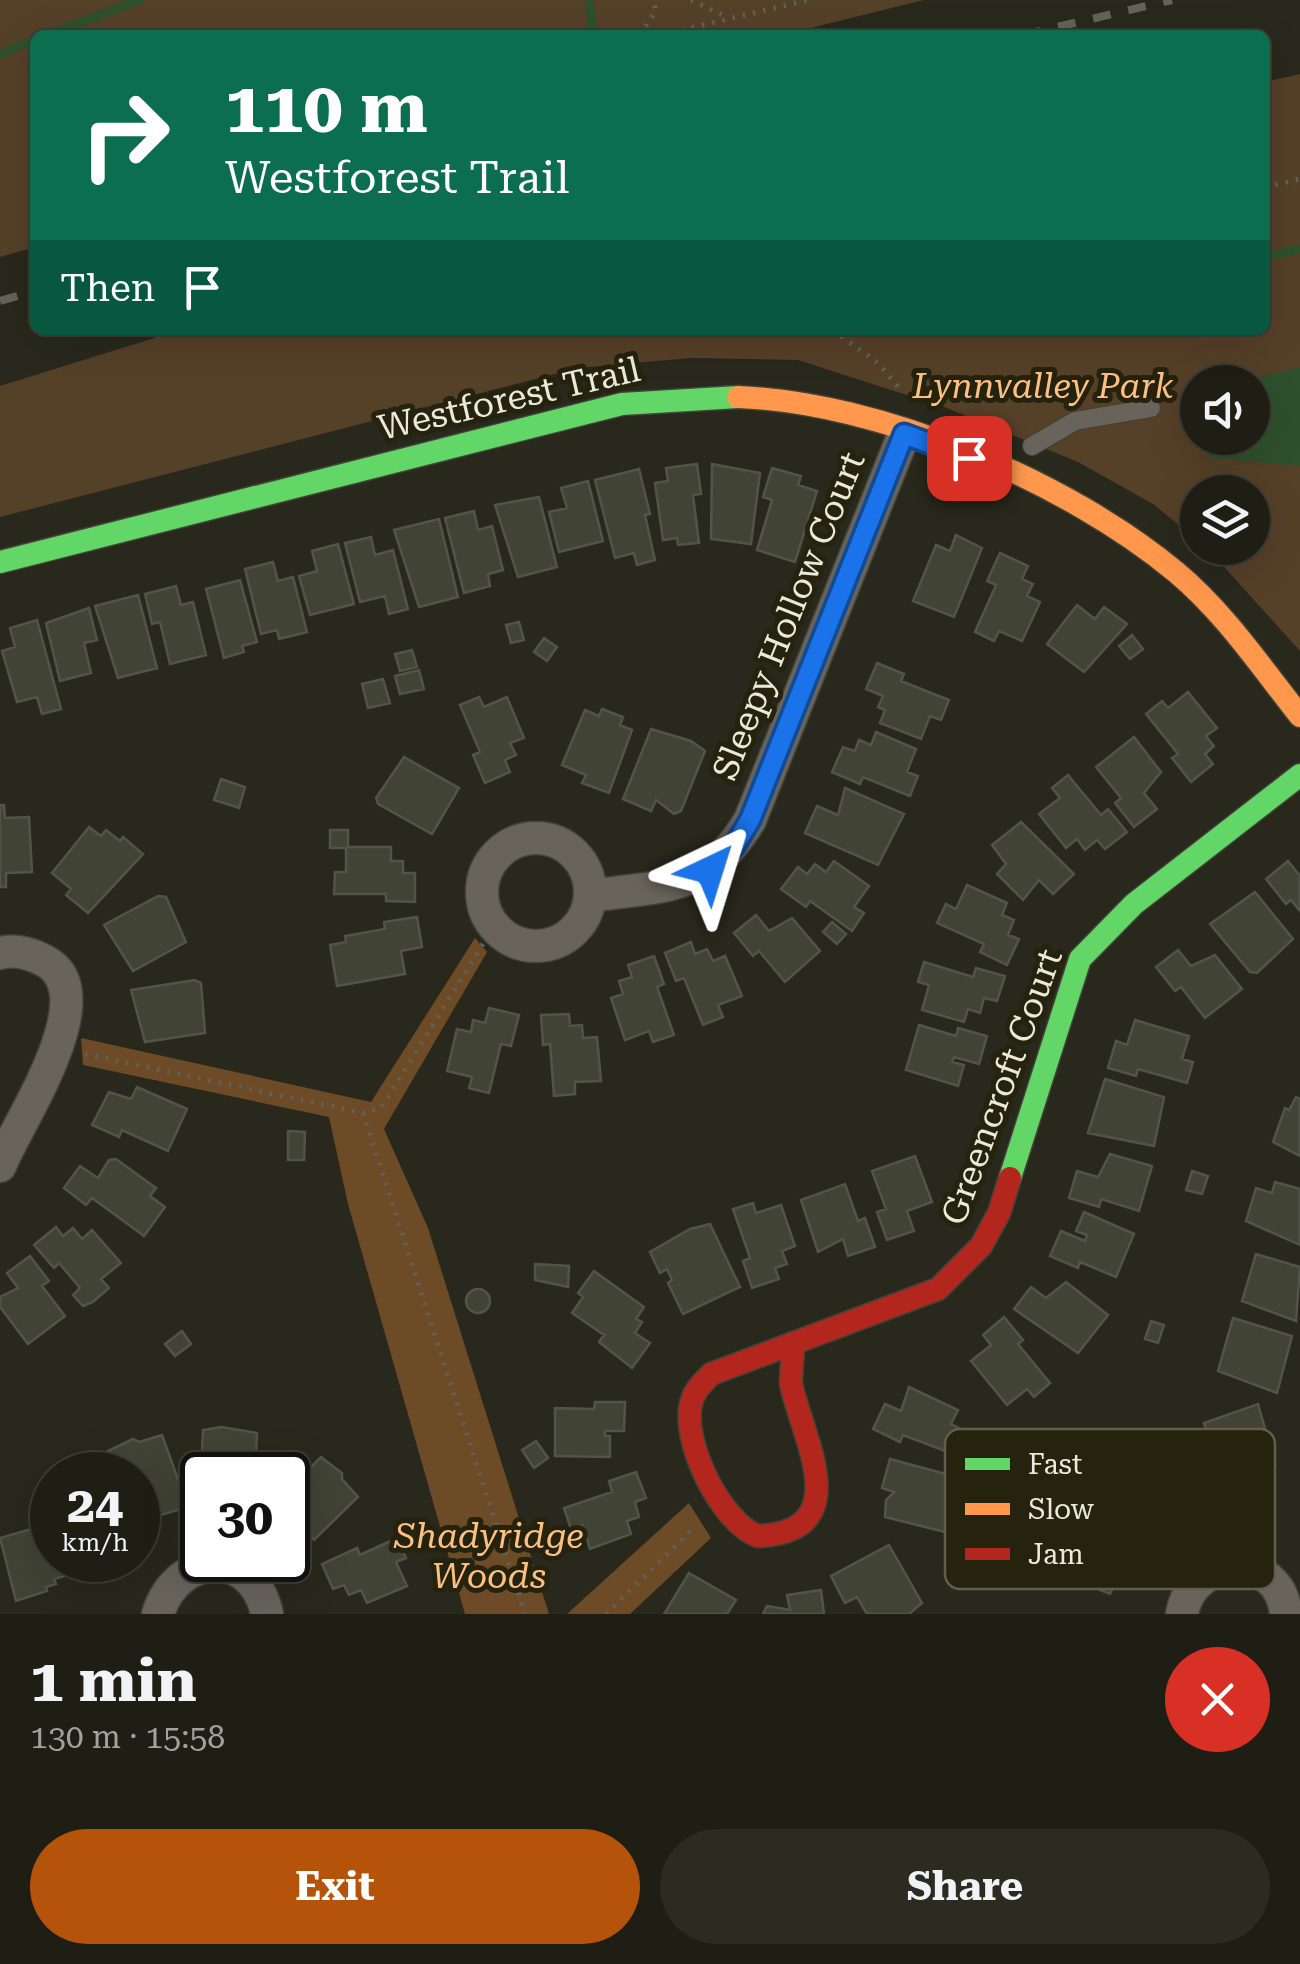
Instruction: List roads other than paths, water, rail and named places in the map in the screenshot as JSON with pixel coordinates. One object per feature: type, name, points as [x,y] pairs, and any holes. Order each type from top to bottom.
[{"type":"street","name":"Westforest Trail","points":[[0,562],[622,404],[690,397],[766,399],[851,414],[904,434],[1051,493],[1132,540],[1175,570],[1213,608],[1300,716]]},
{"type":"street","name":"Sleepy Hollow Court","points":[[590,896],[684,882],[710,870],[733,848],[750,820],[904,434]]},
{"type":"street","name":"Greencroft Court","points":[[794,1343],[791,1384],[820,1476],[817,1498],[794,1528],[768,1536],[738,1528],[719,1509],[696,1444],[690,1416],[693,1395],[711,1374],[938,1289],[964,1269],[984,1245],[999,1213],[1080,959],[1134,904],[1300,774]]},
{"type":"street","points":[[536,838],[569,850],[588,878],[590,896],[586,914],[560,940],[525,945],[494,926],[485,911],[484,877],[491,861],[519,841],[536,838]]},
{"type":"street","points":[[0,954],[25,952],[50,964],[64,986],[67,1008],[58,1044],[3,1146]]},
{"type":"street","points":[[158,1614],[167,1590],[177,1578],[194,1568],[216,1565],[253,1582],[266,1614]]},
{"type":"street","points":[[1182,1614],[1191,1589]]},
{"type":"lane","points":[[1032,446],[1075,422],[1152,408]]},
{"type":"waterway","points":[[59,30],[140,0]]},
{"type":"waterway","points":[[589,0],[593,30]]},
{"type":"waterway","points":[[0,54],[30,41]]},
{"type":"waterway","points":[[1270,256],[1300,249]]},
{"type":"railway","points":[[1044,30],[1172,0]]},
{"type":"railway","points":[[0,301],[30,292]]},
{"type":"park label","name":"Lynnvalley Park","points":[[1043,386]]},
{"type":"park label","name":"Shadyridge Woods","points":[[489,1556]]}]
